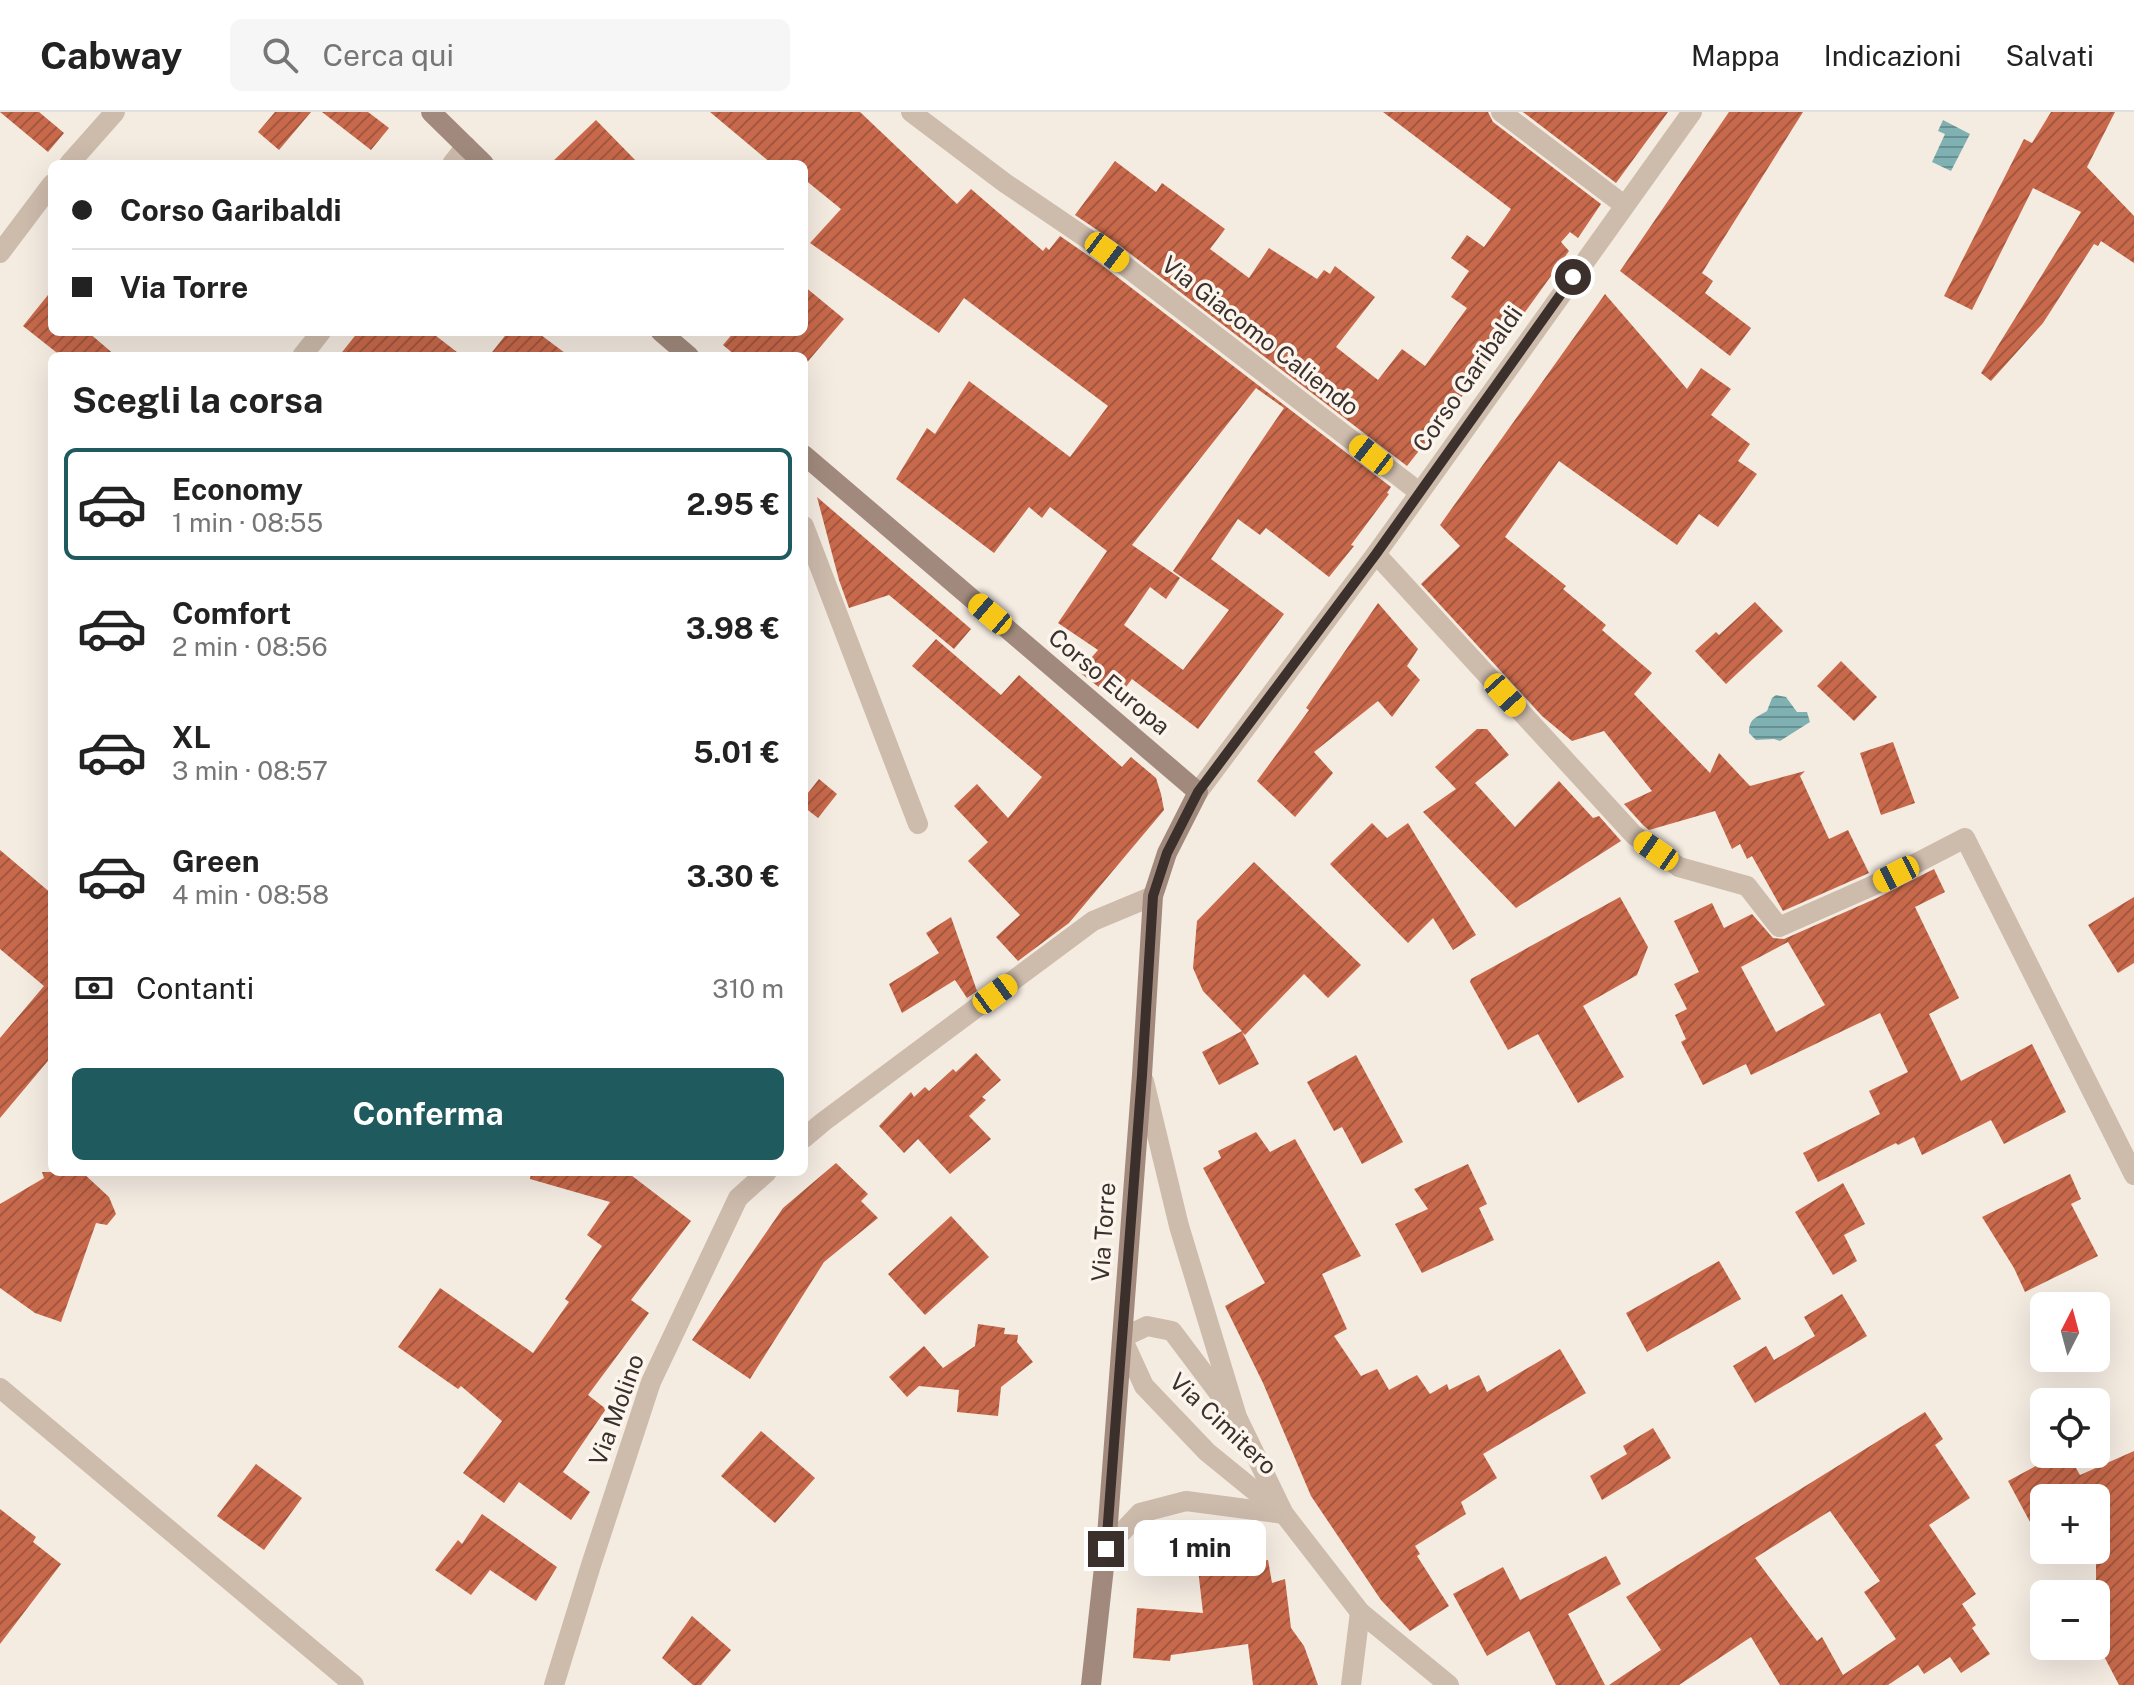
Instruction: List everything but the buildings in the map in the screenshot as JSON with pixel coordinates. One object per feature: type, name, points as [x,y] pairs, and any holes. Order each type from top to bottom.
[{"type":"main road","points":[[431,112],[480,160]]},
{"type":"main road","points":[[666,336],[684,352]]},
{"type":"main road","name":"Corso Europa","points":[[808,458],[1198,792]]},
{"type":"main road","name":"Via Torre","points":[[1091,1685],[1106,1549],[1153,896],[1167,853],[1198,792]]},
{"type":"street","points":[[73,160],[115,112]]},
{"type":"street","name":"Via Giacomo Caliendo","points":[[911,112],[1005,183],[1107,252],[1419,492]]},
{"type":"street","points":[[1501,112],[1624,205]]},
{"type":"street","name":"Corso Garibaldi","points":[[1198,792],[1376,554],[1692,112]]},
{"type":"street","points":[[455,160],[466,146]]},
{"type":"street","points":[[0,253],[48,189]]},
{"type":"street","points":[[305,352],[318,336]]},
{"type":"street","points":[[808,536],[918,824]]},
{"type":"street","points":[[1376,554],[1634,835],[1679,867],[1747,886],[1779,927],[1872,886],[1965,838],[2134,1175]]},
{"type":"street","points":[[808,1135],[1093,921],[1153,896]]},
{"type":"street","name":"Via Cimitero","points":[[1142,1075],[1179,1226],[1237,1417],[1284,1514],[1360,1612],[1449,1685]]},
{"type":"street","name":"Via Molino","points":[[554,1685],[651,1382],[738,1198],[763,1176]]},
{"type":"street","name":"Via Cimitero","points":[[1237,1417],[1172,1331],[1147,1326],[1122,1338],[1144,1386],[1207,1452],[1284,1514]]},
{"type":"street","points":[[0,1388],[354,1685]]},
{"type":"street","name":"Via Cimitero","points":[[1106,1549],[1140,1513],[1186,1501],[1284,1514]]},
{"type":"street","points":[[1351,1685],[1360,1612]]},
{"type":"water","points":[[1943,120],[1970,134],[1951,171],[1932,162],[1945,134],[1938,131]]},
{"type":"water","points":[[1776,695],[1786,697],[1797,712],[1807,712],[1810,722],[1780,741],[1756,740],[1749,733],[1750,724],[1767,711]]},
{"type":"route","points":[[1106,1549],[1153,896],[1167,853],[1198,792],[1376,554],[1573,277]]}]
